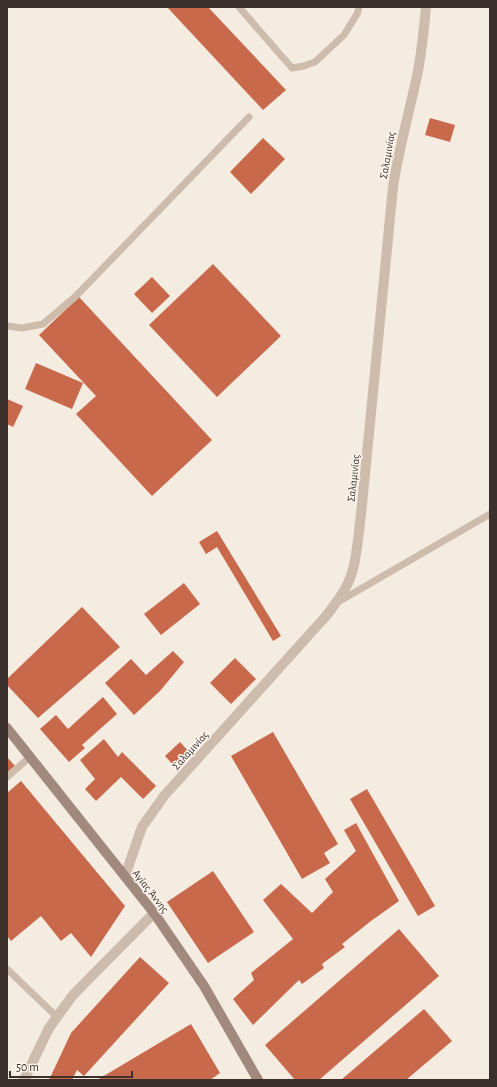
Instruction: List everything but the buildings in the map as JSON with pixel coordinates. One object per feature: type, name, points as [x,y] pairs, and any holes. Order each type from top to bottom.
[{"type":"street","name":"Σαλαμινίας","points":[[124,876],[142,827],[164,796],[336,603],[352,574],[362,505],[394,180],[397,158],[418,70],[424,35],[426,7]]},
{"type":"street","name":"Αγίας Άννης","points":[[7,728],[154,913],[204,986],[258,1080]]},
{"type":"street","points":[[24,1080],[39,1046],[73,995],[154,913]]},
{"type":"lane","points":[[238,7],[292,68],[315,62],[344,36],[357,14],[359,7]]},
{"type":"lane","points":[[7,326],[22,328],[43,324],[76,296],[249,117]]},
{"type":"lane","points":[[336,603],[490,514]]},
{"type":"lane","points":[[7,777],[30,757]]},
{"type":"lane","points":[[7,969],[57,1017]]}]
